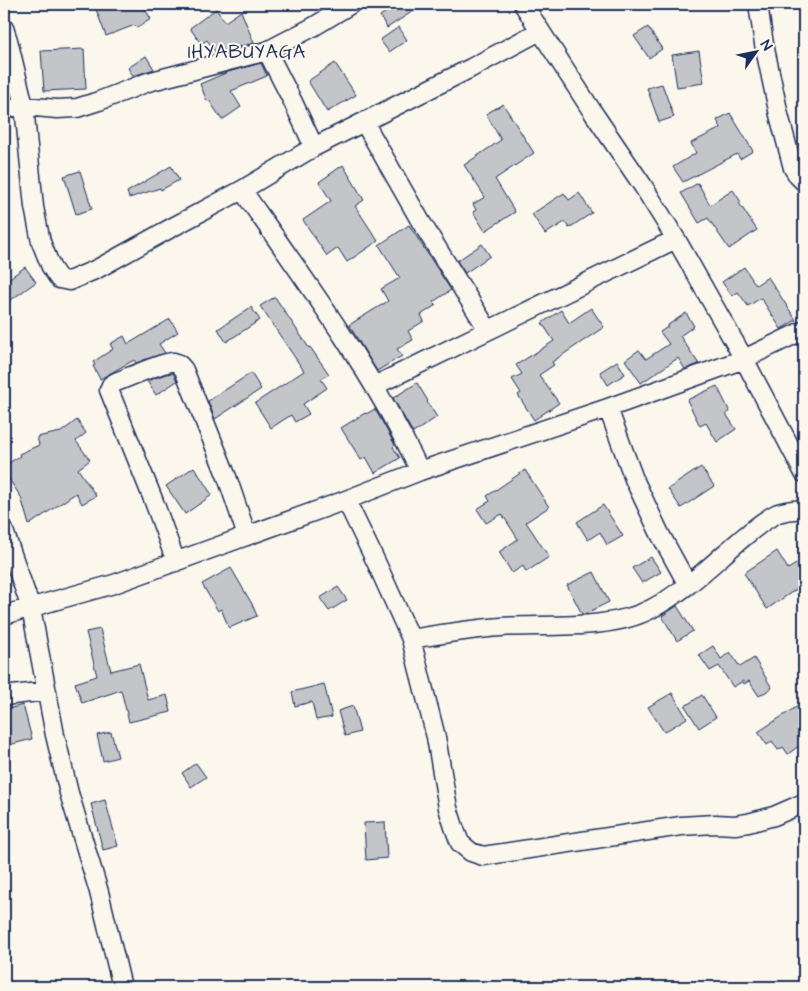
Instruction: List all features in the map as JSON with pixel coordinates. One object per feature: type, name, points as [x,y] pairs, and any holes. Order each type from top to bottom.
[{"type":"street","points":[[4,108],[24,106],[56,109],[77,108],[148,82],[267,51],[352,4]]},
{"type":"street","points":[[523,4],[676,238],[768,403],[804,473]]},
{"type":"street","points":[[758,4],[764,44],[779,115],[794,168],[804,182]]},
{"type":"street","points":[[4,28],[24,106],[34,207],[41,242],[50,267],[59,279],[69,281],[97,269],[242,190],[314,147],[540,31]]},
{"type":"street","points":[[267,51],[314,147]]},
{"type":"street","points":[[364,122],[421,222],[488,330]]},
{"type":"street","points":[[242,190],[303,277],[374,386],[402,434],[420,471]]},
{"type":"street","points":[[374,386],[676,238]]},
{"type":"street","points":[[4,615],[114,584],[176,562],[420,471],[608,408],[744,359],[804,330]]},
{"type":"street","points":[[176,562],[109,390],[111,385],[116,382],[165,363],[174,362],[184,370],[247,536]]},
{"type":"street","points":[[608,408],[634,479],[660,534],[688,585]]},
{"type":"street","points":[[346,500],[410,639],[436,737],[448,808],[460,843],[471,852],[484,856],[681,826],[735,825],[774,816],[804,803]]},
{"type":"street","points":[[410,639],[460,631],[593,624],[628,618],[650,610],[688,585],[766,520],[791,509],[804,510]]},
{"type":"street","points":[[4,531],[32,608],[55,735],[122,987]]},
{"type":"street","points":[[4,696],[47,691]]},
{"type":"building","points":[[94,4],[142,4],[151,19],[137,28],[135,25],[106,36]]},
{"type":"building","points":[[398,4],[424,4],[387,28],[380,16]]},
{"type":"building","points":[[216,9],[225,22],[241,11],[254,43],[216,53],[207,40],[201,44],[190,28]]},
{"type":"building","points":[[399,27],[407,40],[389,52],[380,40]]},
{"type":"building","points":[[648,27],[662,49],[649,58],[634,36]]},
{"type":"building","points":[[84,49],[86,89],[44,91],[41,51]]},
{"type":"building","points":[[699,51],[704,83],[677,87],[672,55]]},
{"type":"building","points":[[146,56],[154,69],[133,76],[128,68]]},
{"type":"building","points":[[261,63],[267,76],[231,91],[241,107],[222,120],[209,100],[207,101],[200,84],[228,72]]},
{"type":"building","points":[[335,63],[356,95],[327,112],[308,81]]},
{"type":"building","points":[[662,84],[674,117],[659,122],[647,88]]},
{"type":"building","points":[[503,104],[534,153],[495,179],[515,212],[485,231],[473,212],[476,210],[473,204],[485,197],[464,165],[501,140],[486,114]]},
{"type":"building","points":[[730,113],[753,151],[740,159],[737,154],[683,182],[673,167],[696,153],[691,143],[721,128],[717,120]]},
{"type":"building","points":[[343,165],[364,200],[355,206],[378,241],[347,262],[338,248],[327,256],[303,220],[331,201],[319,182]]},
{"type":"building","points":[[171,166],[179,180],[161,190],[160,188],[129,198],[127,192]]},
{"type":"building","points":[[80,171],[92,209],[76,214],[64,176]]},
{"type":"building","points":[[698,183],[710,205],[733,190],[741,202],[739,203],[757,230],[729,249],[708,218],[699,223],[681,193]]},
{"type":"building","points":[[564,193],[569,200],[579,193],[592,213],[569,228],[565,222],[545,234],[532,214]]},
{"type":"building","points":[[409,225],[451,290],[433,302],[436,305],[421,315],[424,321],[408,331],[413,340],[397,349],[402,356],[377,371],[349,325],[388,301],[381,289],[400,278],[379,245]]},
{"type":"building","points":[[482,244],[490,256],[465,273],[457,261]]},
{"type":"building","points":[[25,267],[36,282],[4,305],[4,282]]},
{"type":"building","points":[[744,267],[756,285],[768,277],[796,320],[781,329],[761,298],[748,306],[738,292],[732,296],[722,282]]},
{"type":"building","points":[[275,297],[329,374],[321,379],[327,388],[303,404],[309,414],[295,422],[291,415],[271,428],[255,403],[304,371],[260,306]]},
{"type":"building","points":[[251,307],[260,320],[226,342],[218,329]]},
{"type":"building","points":[[591,308],[604,327],[552,362],[554,365],[539,375],[559,403],[534,420],[518,395],[521,393],[512,379],[522,374],[516,365],[554,341],[542,323],[561,310],[569,323]]},
{"type":"building","points":[[686,313],[694,326],[680,336],[699,364],[685,369],[678,358],[641,383],[625,360],[639,350],[646,359],[669,344],[660,332]]},
{"type":"building","points":[[170,319],[178,332],[159,344],[165,353],[136,363],[134,360],[100,379],[93,366],[95,365],[93,362],[113,349],[110,344],[124,336],[128,344]]},
{"type":"building","points":[[617,361],[625,374],[608,385],[600,372]]},
{"type":"building","points":[[173,373],[177,381],[156,395],[147,381]]},
{"type":"building","points":[[251,373],[261,389],[215,419],[208,401]]},
{"type":"building","points":[[417,383],[437,417],[413,433],[393,398]]},
{"type":"building","points":[[717,386],[730,412],[726,414],[736,429],[717,442],[706,423],[700,426],[687,400]]},
{"type":"building","points":[[375,409],[400,458],[375,473],[366,457],[361,460],[341,428]]},
{"type":"building","points":[[77,420],[86,433],[76,441],[90,460],[78,469],[96,496],[82,504],[76,493],[29,525],[21,497],[4,472],[4,466],[20,456],[19,454],[39,445],[37,437],[61,432]]},
{"type":"building","points":[[194,467],[212,495],[185,514],[166,486]]},
{"type":"building","points":[[701,467],[714,486],[681,508],[668,489]]},
{"type":"building","points":[[525,470],[549,507],[526,522],[549,557],[526,572],[523,566],[512,573],[499,552],[518,539],[502,514],[486,523],[477,509],[490,501],[487,496]]},
{"type":"building","points":[[603,505],[623,536],[607,545],[600,532],[588,540],[577,522]]},
{"type":"building","points":[[777,551],[788,569],[804,559],[804,584],[767,609],[744,573]]},
{"type":"building","points":[[651,557],[661,572],[642,583],[632,568]]},
{"type":"building","points":[[231,568],[257,616],[229,628],[221,609],[218,611],[202,584]]},
{"type":"building","points":[[594,572],[609,602],[582,614],[567,585]]},
{"type":"building","points":[[338,587],[347,600],[329,611],[320,598]]},
{"type":"building","points":[[677,606],[693,631],[677,641],[662,616]]},
{"type":"building","points":[[100,629],[111,671],[139,664],[148,700],[167,695],[171,712],[129,722],[121,690],[82,703],[75,683],[97,676],[86,632]]},
{"type":"building","points":[[713,646],[721,659],[730,652],[740,667],[754,658],[772,688],[759,696],[749,681],[744,684],[743,681],[733,687],[719,666],[710,671],[699,655]]},
{"type":"building","points":[[324,684],[332,717],[316,720],[312,702],[295,706],[292,692]]},
{"type":"building","points":[[672,693],[687,718],[664,732],[648,707]]},
{"type":"building","points":[[702,695],[716,717],[699,728],[685,706]]},
{"type":"building","points":[[804,702],[804,742],[788,754],[783,747],[778,750],[772,741],[767,745],[758,732]]},
{"type":"building","points":[[23,705],[32,739],[9,745],[4,726],[4,710]]},
{"type":"building","points":[[353,706],[360,732],[345,736],[338,711]]},
{"type":"building","points":[[111,732],[118,757],[103,761],[97,735]]},
{"type":"building","points":[[196,763],[206,777],[191,787],[182,773]]},
{"type":"building","points":[[105,800],[118,846],[103,850],[91,804]]},
{"type":"building","points":[[385,822],[387,858],[366,860],[364,823]]},
{"type":"district","name":"IHYABUYAGA","points":[[247,52]]}]
